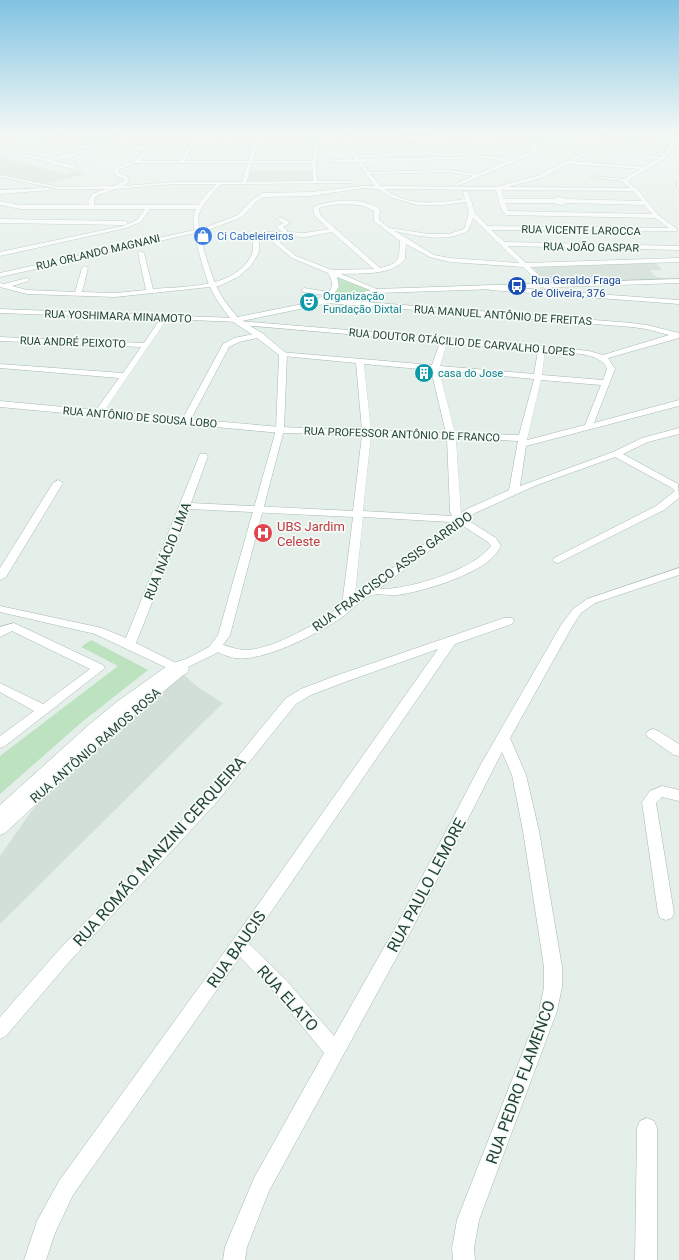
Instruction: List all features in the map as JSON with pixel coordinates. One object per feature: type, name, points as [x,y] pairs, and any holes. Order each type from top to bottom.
[{"type":"street","points":[[0,192],[18,191]]},
{"type":"street","points":[[92,207],[92,197],[106,191]]},
{"type":"street","points":[[214,191],[200,207],[195,218],[197,231],[212,285],[228,310],[239,322],[259,335],[283,354],[606,383]]},
{"type":"street","name":"RUA ORLANDO MAGNANI","points":[[0,275],[197,231],[240,216],[254,201],[263,195],[311,194],[331,191]]},
{"type":"street","points":[[386,191],[402,200],[417,203],[438,204],[468,200]]},
{"type":"street","points":[[467,191],[472,213],[553,292]]},
{"type":"street","points":[[499,191],[505,212],[512,214],[656,216]]},
{"type":"street","points":[[555,191],[566,215]]},
{"type":"street","points":[[635,191],[656,216]]},
{"type":"street","points":[[501,201],[645,203]]},
{"type":"street","points":[[379,270],[318,216],[316,211],[317,207],[340,203],[366,205],[375,208],[378,213],[377,221],[403,240],[439,258],[525,265],[679,260]]},
{"type":"street","points":[[2,204],[21,207],[200,207]]},
{"type":"street","points":[[15,212],[21,207]]},
{"type":"street","points":[[0,254],[137,223],[142,219],[148,207]]},
{"type":"street","points":[[389,229],[432,236],[453,235],[466,230],[472,213]]},
{"type":"street","points":[[3,221],[10,216]]},
{"type":"street","name":"RUA VICENTE LAROCCA","points":[[487,228],[675,230],[656,216]]},
{"type":"street","points":[[280,219],[287,223],[279,227],[284,231],[284,234]]},
{"type":"street","points":[[3,221],[137,223]]},
{"type":"street","points":[[2,286],[27,292],[115,295],[212,285],[226,282],[243,272],[249,265],[256,252],[256,236],[266,234],[308,235],[333,230]]},
{"type":"street","points":[[266,234],[294,257],[377,291]]},
{"type":"street","points":[[331,272],[379,270],[395,266],[400,262],[403,240]]},
{"type":"street","name":"RUA JOÃO GASPAR","points":[[503,244],[679,248]]},
{"type":"street","points":[[29,248],[36,251]]},
{"type":"street","points":[[141,253],[150,292]]},
{"type":"street","points":[[49,258],[55,262]]},
{"type":"street","points":[[78,294],[85,268]]},
{"type":"street","points":[[328,298],[337,283],[331,272]]},
{"type":"street","points":[[2,286],[27,280]]},
{"type":"street","points":[[239,322],[314,304],[328,298],[377,291],[679,282]]},
{"type":"street","points":[[487,287],[679,302]]},
{"type":"street","points":[[304,290],[328,298]]},
{"type":"street","name":"RUA MANUEL ANTÔNIO DE FREITAS","points":[[328,298],[632,325],[679,335]]},
{"type":"street","name":"RUA YOSHIMARA MINAMOTO","points":[[0,311],[239,322]]},
{"type":"street","points":[[98,413],[164,318]]},
{"type":"street","name":"RUA DOUTOR OTÁCILIO DE CARVALHO LOPES","points":[[239,322],[542,348],[579,352],[603,357]]},
{"type":"street","points":[[186,421],[226,346],[237,340],[259,335]]},
{"type":"street","points":[[603,357],[679,335]]},
{"type":"street","name":"RUA ANDRÉ PEIXOTO","points":[[0,339],[146,345]]},
{"type":"street","points":[[444,340],[436,368],[451,436],[454,507],[460,519]]},
{"type":"street","points":[[514,492],[523,441],[538,377],[542,348]]},
{"type":"street","points":[[215,648],[224,635],[228,625],[280,430],[283,354]]},
{"type":"street","points":[[588,428],[611,369],[609,361],[603,357]]},
{"type":"street","points":[[348,607],[367,432],[360,362]]},
{"type":"street","points":[[0,366],[125,376]]},
{"type":"street","points":[[523,441],[588,428],[679,403]]},
{"type":"street","name":"RUA ANTÔNIO DE SOUSA LOBO","points":[[0,404],[280,430]]},
{"type":"street","name":"RUA PROFESSOR ANTÔNIO DE FRANCO","points":[[280,430],[367,432],[523,441]]},
{"type":"street","name":"RUA FRANCISCO ASSIS GARRIDO","points":[[215,648],[240,654],[249,654],[272,648],[313,630],[348,607],[442,536],[460,519],[471,512],[514,492],[616,454],[644,440],[679,431]]},
{"type":"street","points":[[558,560],[668,504],[679,492],[675,486],[616,454]]},
{"type":"street","name":"RUA INÁCIO LIMA","points":[[129,645],[185,506],[203,456]]},
{"type":"street","points":[[0,577],[58,483]]},
{"type":"street","points":[[185,506],[460,519],[492,540],[496,546],[495,549],[479,562],[458,573],[397,592],[369,591]]},
{"type":"street","name":"RUA PAULO LEMORE","points":[[234,1260],[236,1247],[261,1185],[405,926],[503,738],[567,625],[577,611],[591,601],[679,571]]},
{"type":"street","points":[[1,611],[98,631],[182,666]]},
{"type":"street","name":"RUA ROMÃO MANZINI CERQUEIRA","points":[[0,1030],[63,957],[211,799],[291,701],[306,692],[340,679],[508,622]]},
{"type":"street","points":[[0,633],[7,628],[14,627],[100,668],[0,743]]},
{"type":"street","name":"RUA BAUCIS","points":[[35,1260],[45,1229],[66,1188],[239,945],[449,643]]},
{"type":"street","name":"RUA ANTÔNIO RAMOS ROSA","points":[[0,814],[96,726],[182,666],[215,648]]},
{"type":"street","name":"RUA ANTÔNIO RAMOS ROSA","points":[[0,828],[73,761],[182,666]]},
{"type":"street","points":[[0,687],[43,710]]},
{"type":"street","points":[[653,734],[679,751]]},
{"type":"street","name":"RUA PEDRO FLAMENCO","points":[[464,1260],[463,1248],[468,1220],[548,1011],[553,987],[553,967],[532,831],[519,774],[503,738]]},
{"type":"street","points":[[666,913],[649,802],[653,795],[660,791],[679,796]]},
{"type":"street","name":"RUA ELATO","points":[[239,945],[281,987],[335,1052]]},
{"type":"street","points":[[646,1260],[647,1128]]},
{"type":"shaded area","points":[[655,262],[662,270],[650,270],[656,277],[669,279],[670,281],[550,285],[531,266]]},
{"type":"shaded area","points":[[183,674],[199,688],[223,703],[0,924],[0,856],[42,796]]},
{"type":"green space","points":[[336,275],[371,291],[326,299],[336,291],[339,285]]},
{"type":"green space","points":[[91,640],[148,670],[82,722],[0,794],[0,756],[118,666],[81,647]]},
{"type":"place","name":"Ci Cabeleireiros","points":[[203,236]]},
{"type":"place","name":"Rua Geraldo Fraga de Oliveira, 376","points":[[517,286]]},
{"type":"place","name":"Organização Fundação Dixtal","points":[[309,302]]},
{"type":"place","name":"casa do Jose","points":[[424,373]]},
{"type":"place","name":"UBS Jardim Celeste","points":[[263,533]]}]
